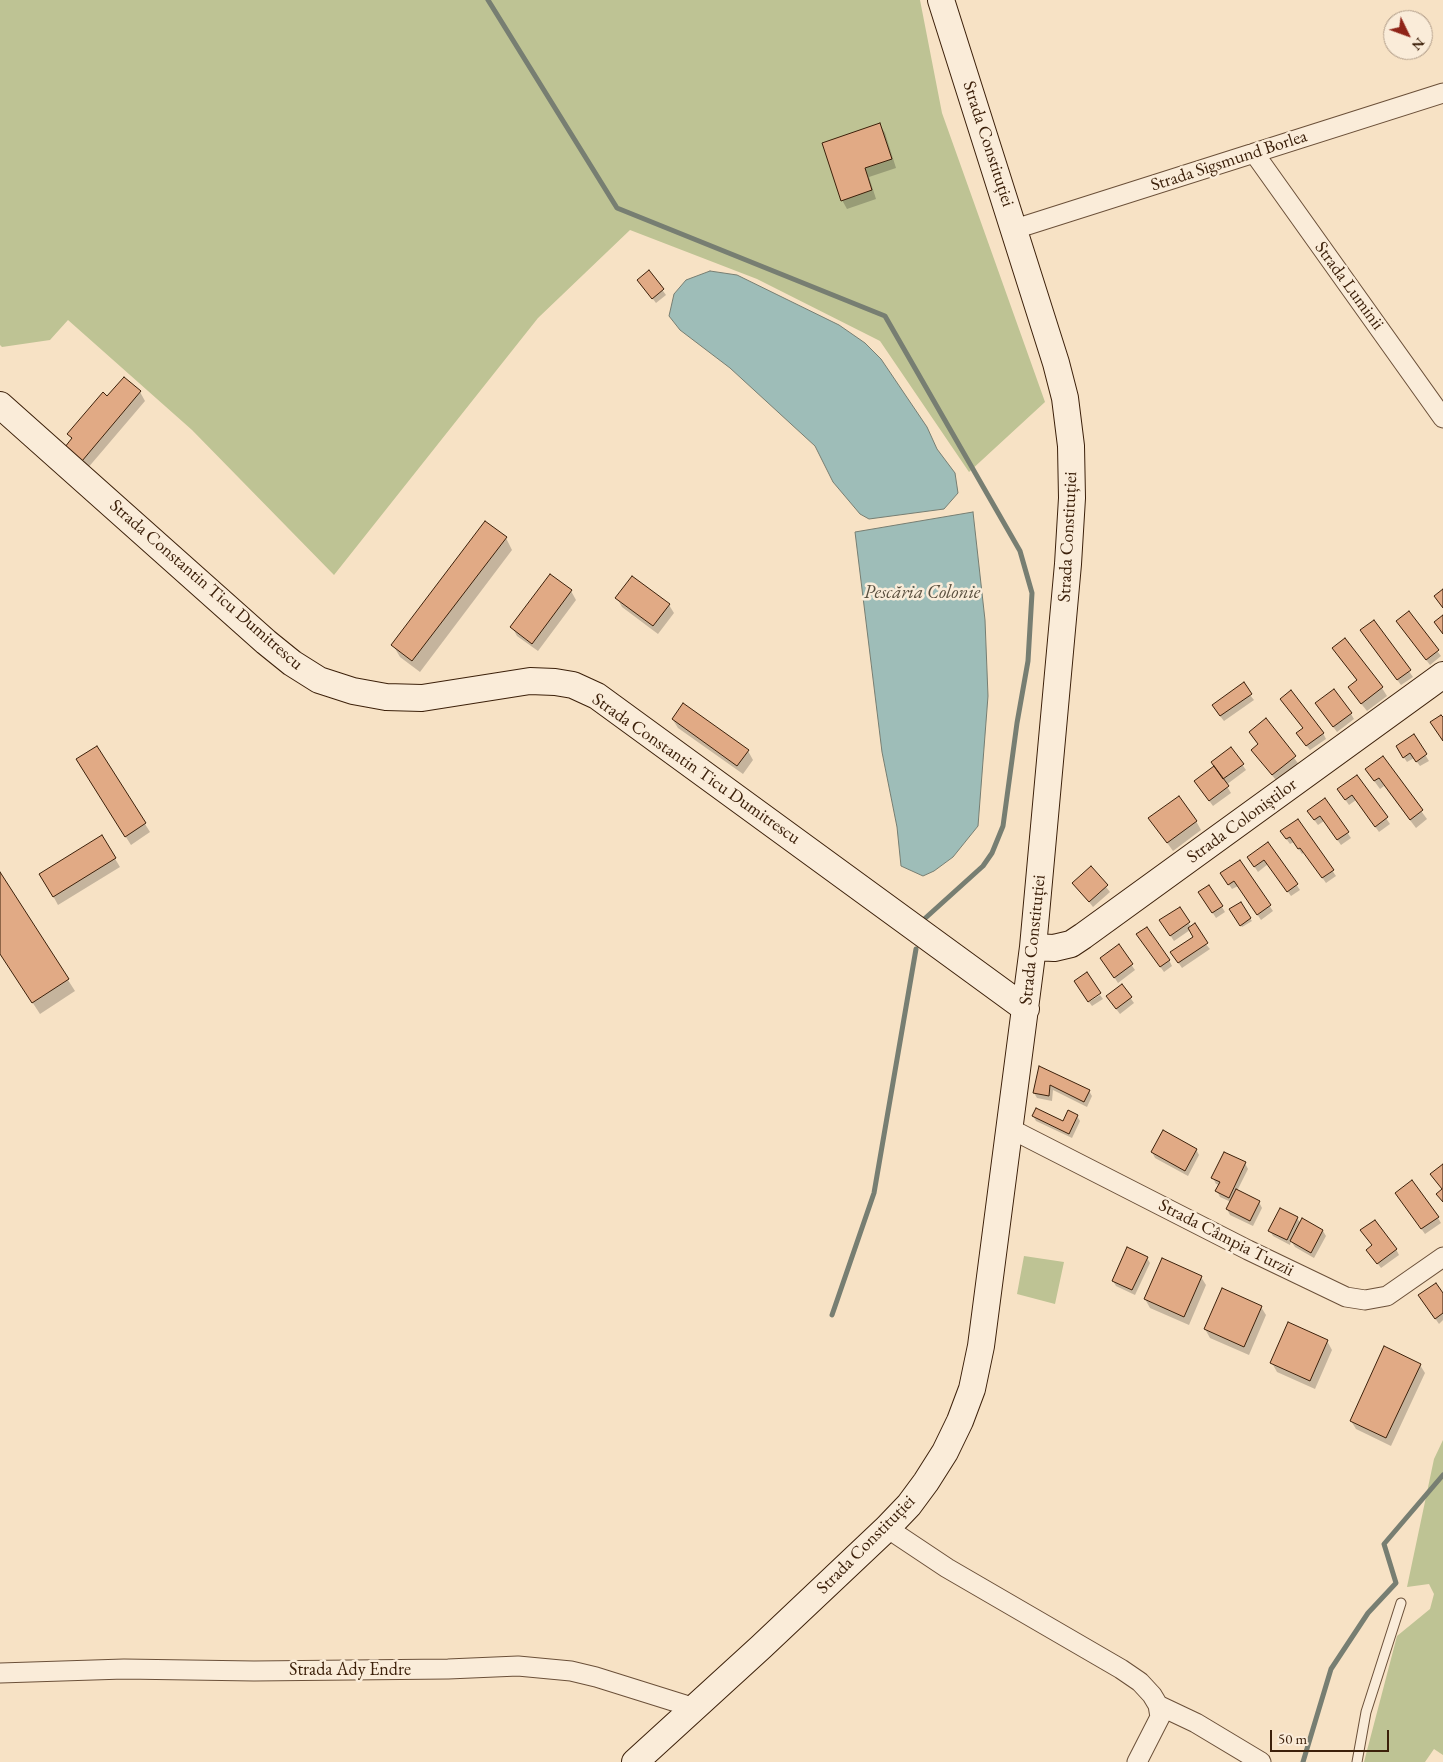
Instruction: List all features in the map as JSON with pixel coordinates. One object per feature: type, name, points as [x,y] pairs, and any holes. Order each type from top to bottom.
[{"type":"street","name":"Strada Constituției","points":[[635,1762],[887,1528],[909,1505],[945,1452],[960,1421],[972,1389],[981,1346],[1033,947],[1068,564],[1072,498],[1071,446],[1065,398],[1015,229],[941,0]]},
{"type":"street","name":"Strada Sigsmund Borlea","points":[[1015,229],[1443,93]]},
{"type":"street","name":"Strada Luminii","points":[[1254,153],[1443,418]]},
{"type":"street","name":"Strada Constantin Ticu Dumitrescu","points":[[0,406],[266,642],[292,663],[319,680],[353,691],[386,697],[422,698],[530,680],[573,686],[597,696],[1026,1009]]},
{"type":"street","name":"Strada Coloniștilor","points":[[1033,947],[1054,948],[1071,944],[1443,675]]},
{"type":"street","name":"Strada Câmpia Turzii","points":[[1009,1128],[1248,1250],[1346,1297],[1365,1300],[1387,1296],[1443,1257]]},
{"type":"street","points":[[887,1528],[947,1568],[1121,1669],[1140,1682],[1158,1705],[1160,1717],[1137,1762]]},
{"type":"street","name":"Strada Ady Endre","points":[[0,1673],[124,1669],[448,1669],[518,1666],[579,1673],[695,1708]]},
{"type":"street","points":[[1158,1705],[1196,1722],[1261,1762]]},
{"type":"lane","points":[[1357,1762],[1366,1712],[1400,1603]]},
{"type":"green space","points":[[0,0],[920,0],[942,113],[1045,402],[969,472],[880,341],[757,279],[630,230],[538,318],[334,575],[192,430],[68,320],[50,340],[2,347],[0,345]]},
{"type":"green space","points":[[1024,1256],[1064,1262],[1055,1304],[1017,1294]]},
{"type":"green space","points":[[1443,1440],[1443,1755],[1434,1749],[1425,1762],[1364,1762],[1397,1636],[1430,1609],[1434,1594],[1429,1584],[1407,1587],[1434,1459]]},
{"type":"water","points":[[710,271],[737,275],[839,325],[865,343],[881,359],[927,427],[937,449],[955,473],[958,493],[944,509],[869,519],[860,514],[833,482],[815,446],[730,368],[680,330],[669,316],[674,294],[686,280]]},
{"type":"water","name":"Pescăria Colonie","points":[[973,512],[985,620],[988,696],[978,826],[953,857],[934,871],[923,876],[901,866],[897,827],[882,752],[855,532]]},
{"type":"building","points":[[880,123],[892,159],[865,168],[872,190],[841,201],[822,143]]},
{"type":"building","points":[[649,270],[664,289],[652,299],[637,280]]},
{"type":"building","points":[[124,377],[141,391],[82,461],[65,447],[72,438],[67,434],[103,392],[107,396]]},
{"type":"building","points":[[485,521],[507,537],[412,661],[391,645]]},
{"type":"building","points":[[550,574],[572,590],[532,644],[510,627]]},
{"type":"building","points":[[632,576],[670,604],[653,626],[615,598]]},
{"type":"building","points":[[1443,589],[1443,608],[1434,596]]},
{"type":"building","points":[[1409,611],[1439,650],[1426,660],[1396,621]]},
{"type":"building","points":[[1443,615],[1443,634],[1434,622]]},
{"type":"building","points":[[1374,620],[1411,670],[1397,680],[1360,630]]},
{"type":"building","points":[[1345,638],[1383,687],[1361,704],[1348,687],[1357,680],[1332,648]]},
{"type":"building","points":[[1244,682],[1252,694],[1220,716],[1212,705]]},
{"type":"building","points":[[1334,689],[1352,713],[1333,727],[1315,703]]},
{"type":"building","points":[[1291,690],[1324,733],[1306,746],[1296,733],[1303,728],[1280,699]]},
{"type":"building","points":[[683,703],[749,750],[737,766],[672,719]]},
{"type":"building","points":[[1441,715],[1443,717],[1443,741],[1430,722]]},
{"type":"building","points":[[1266,718],[1296,756],[1272,775],[1251,750],[1258,744],[1249,732]]},
{"type":"building","points":[[1414,734],[1427,754],[1416,762],[1410,753],[1403,758],[1396,746]]},
{"type":"building","points":[[97,746],[146,823],[125,837],[76,759]]},
{"type":"building","points":[[1231,747],[1244,764],[1223,779],[1211,762]]},
{"type":"building","points":[[1383,756],[1423,810],[1410,820],[1379,778],[1374,781],[1365,769]]},
{"type":"building","points":[[1214,766],[1229,786],[1209,801],[1194,781]]},
{"type":"building","points":[[1357,775],[1388,817],[1375,827],[1352,795],[1345,800],[1337,789]]},
{"type":"building","points":[[1179,796],[1197,821],[1167,843],[1148,818]]},
{"type":"building","points":[[1325,798],[1349,832],[1337,840],[1320,816],[1314,820],[1307,811]]},
{"type":"building","points":[[1298,819],[1334,870],[1322,878],[1300,848],[1298,849],[1290,837],[1286,839],[1280,831]]},
{"type":"building","points":[[102,835],[116,858],[53,897],[39,874]]},
{"type":"building","points":[[1268,842],[1298,884],[1287,892],[1264,860],[1254,867],[1247,857]]},
{"type":"building","points":[[1240,860],[1271,905],[1257,915],[1234,881],[1228,885],[1220,873]]},
{"type":"building","points":[[1091,866],[1108,885],[1089,902],[1072,883]]},
{"type":"building","points":[[0,872],[69,979],[32,1003],[0,954]]},
{"type":"building","points":[[1209,885],[1223,906],[1212,913],[1198,892]]},
{"type":"building","points":[[1241,902],[1251,918],[1240,926],[1229,909]]},
{"type":"building","points":[[1180,907],[1190,922],[1170,936],[1159,920]]},
{"type":"building","points":[[1195,923],[1208,943],[1178,963],[1170,952],[1193,937],[1188,928]]},
{"type":"building","points":[[1147,927],[1170,960],[1160,967],[1136,934]]},
{"type":"building","points":[[1119,944],[1133,964],[1114,978],[1100,958]]},
{"type":"building","points":[[1087,972],[1101,993],[1088,1002],[1074,981]]},
{"type":"building","points":[[1122,984],[1132,997],[1116,1009],[1106,996]]},
{"type":"building","points":[[1039,1066],[1090,1090],[1084,1102],[1050,1085],[1049,1096],[1033,1093]]},
{"type":"building","points":[[1036,1108],[1063,1121],[1068,1110],[1078,1115],[1069,1134],[1032,1116]]},
{"type":"building","points":[[1163,1130],[1197,1149],[1185,1171],[1151,1152]]},
{"type":"building","points":[[1224,1152],[1246,1162],[1229,1198],[1215,1191],[1220,1182],[1211,1178]]},
{"type":"building","points":[[1443,1164],[1443,1202],[1436,1194],[1442,1189],[1430,1174]]},
{"type":"building","points":[[1412,1180],[1439,1217],[1421,1229],[1395,1193]]},
{"type":"building","points":[[1236,1189],[1260,1201],[1250,1221],[1226,1209]]},
{"type":"building","points":[[1280,1208],[1298,1217],[1287,1240],[1268,1231]]},
{"type":"building","points":[[1302,1218],[1323,1230],[1311,1253],[1290,1241]]},
{"type":"building","points":[[1375,1220],[1397,1249],[1377,1264],[1366,1250],[1372,1245],[1360,1230]]},
{"type":"building","points":[[1127,1247],[1148,1257],[1132,1290],[1112,1281]]},
{"type":"building","points":[[1162,1258],[1202,1276],[1184,1317],[1144,1299]]},
{"type":"building","points":[[1436,1283],[1443,1293],[1443,1313],[1435,1319],[1418,1295]]},
{"type":"building","points":[[1222,1288],[1262,1306],[1244,1347],[1204,1329]]},
{"type":"building","points":[[1288,1322],[1328,1340],[1310,1381],[1270,1363]]},
{"type":"building","points":[[1384,1346],[1421,1364],[1386,1438],[1350,1421]]},
{"type":"waterway","points":[[488,0],[617,208],[885,316],[1020,551],[1032,593],[1028,661],[1017,723],[1003,826],[992,853],[983,866],[921,922]]},
{"type":"waterway","points":[[832,1315],[874,1193],[916,949]]},
{"type":"waterway","points":[[1303,1762],[1331,1669],[1368,1613],[1396,1583],[1384,1544],[1443,1475]]}]
